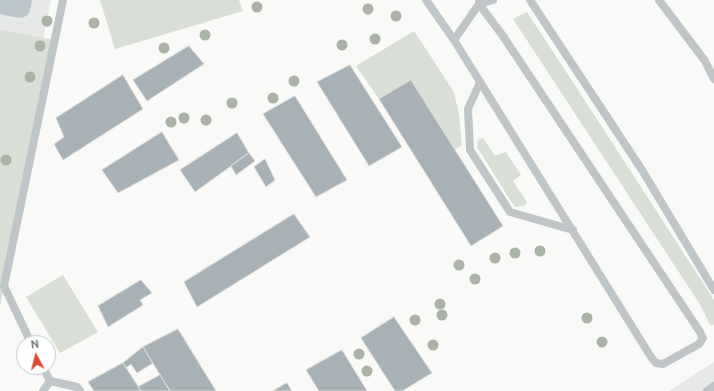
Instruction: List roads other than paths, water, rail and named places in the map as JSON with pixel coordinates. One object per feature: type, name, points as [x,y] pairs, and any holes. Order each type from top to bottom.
[{"type":"lane","points":[[28,335],[4,286],[63,0]]},
{"type":"lane","points":[[426,0],[454,40],[656,363],[663,364],[699,344],[703,338],[700,332],[479,2]]},
{"type":"lane","points":[[454,40],[479,2],[493,0]]},
{"type":"lane","points":[[530,0],[642,170],[714,290]]},
{"type":"lane","points":[[659,0],[705,61],[714,79]]},
{"type":"lane","points":[[480,82],[468,109],[470,150],[510,212],[573,230]]},
{"type":"lane","points":[[47,375],[50,381]]},
{"type":"lane","points":[[43,391],[50,381]]},
{"type":"lane","points":[[50,381],[77,387],[80,391]]},
{"type":"lane","points":[[707,391],[714,386]]}]
